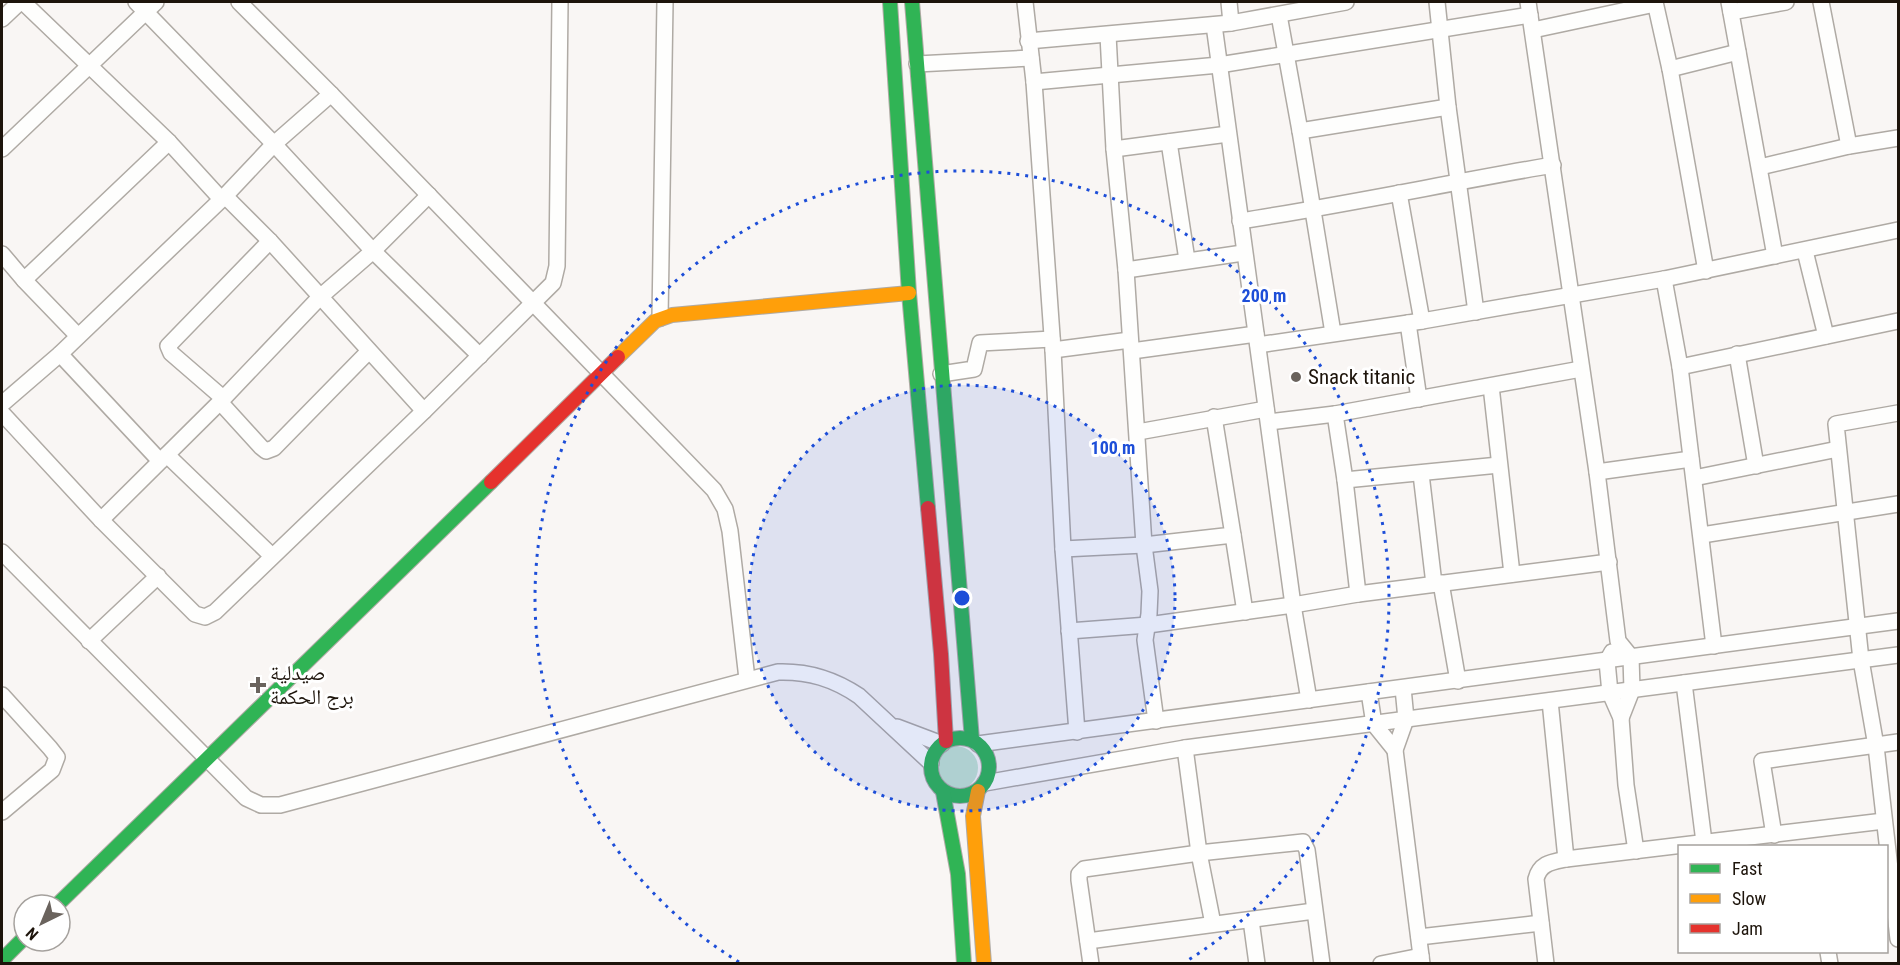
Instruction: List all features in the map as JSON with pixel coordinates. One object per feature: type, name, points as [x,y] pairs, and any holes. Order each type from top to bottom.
[{"type":"main road","points":[[890,2],[909,293],[941,654],[944,743]]},
{"type":"main road","points":[[912,2],[941,374],[975,742]]},
{"type":"main road","points":[[69,893],[650,325],[660,318],[672,315],[909,293]]},
{"type":"main road","points":[[964,963],[958,874],[943,792],[933,779],[931,763],[933,756],[944,743],[963,738],[975,742],[984,751],[989,767],[975,799],[973,816],[984,963]]},
{"type":"main road","points":[[943,792],[954,796],[967,796],[981,787]]},
{"type":"street","points":[[2,19],[22,2],[91,65],[270,241],[424,411]]},
{"type":"street","points":[[239,2],[707,482],[720,499],[730,531],[747,679]]},
{"type":"street","points":[[2,413],[101,520],[195,614],[205,617],[215,612],[553,283],[557,266],[560,2]]},
{"type":"street","points":[[660,318],[665,2]]},
{"type":"street","points":[[1025,2],[1034,81],[1063,549],[1077,732]]},
{"type":"street","points":[[1229,2],[1231,23]]},
{"type":"street","points":[[1028,41],[1231,23],[1346,2]]},
{"type":"street","points":[[1437,2],[1457,181],[1476,312]]},
{"type":"street","points":[[1775,256],[1730,7],[1786,2]]},
{"type":"street","points":[[1821,2],[1849,146]]},
{"type":"street","points":[[1034,81],[1219,65],[1286,52],[1530,15],[1655,3],[1670,69],[1706,271]]},
{"type":"street","points":[[2,149],[91,65],[146,5],[374,251],[480,356]]},
{"type":"street","points":[[1279,15],[1334,333]]},
{"type":"street","points":[[1530,15],[1597,472],[1618,641],[1631,657],[1632,690],[1621,718]]},
{"type":"street","points":[[1214,25],[1293,605],[1310,700]]},
{"type":"street","points":[[1108,35],[1114,149],[1126,270],[1144,545],[1150,591],[1145,640],[1156,721]]},
{"type":"street","points":[[1670,69],[1738,52]]},
{"type":"street","points":[[917,64],[1031,58]]},
{"type":"street","points":[[2,404],[60,354],[223,197],[274,144],[331,94]]},
{"type":"street","points":[[1300,131],[1448,107]]},
{"type":"street","points":[[1114,149],[1228,134]]},
{"type":"street","points":[[1760,167],[1849,146],[1899,138]]},
{"type":"street","points":[[24,280],[169,142]]},
{"type":"street","points":[[1169,142],[1187,260]]},
{"type":"street","points":[[1240,221],[1313,210],[1457,181],[1553,165]]},
{"type":"street","points":[[1400,193],[1415,322],[1419,399]]},
{"type":"street","points":[[101,520],[222,400],[320,297],[374,251],[429,195]]},
{"type":"street","points":[[941,374],[974,369],[980,343],[1131,346],[1257,340],[1334,333],[1415,322],[1664,279],[1899,230]]},
{"type":"street","points":[[270,241],[168,346],[171,353],[222,400],[266,451],[274,448],[369,351]]},
{"type":"street","points":[[1805,250],[1826,336]]},
{"type":"street","points":[[1126,270],[1244,253]]},
{"type":"street","points":[[2,254],[78,336]]},
{"type":"street","points":[[1664,279],[1680,367],[1714,646]]},
{"type":"street","points":[[1680,367],[1899,321]]},
{"type":"street","points":[[60,354],[164,458],[272,556]]},
{"type":"street","points":[[1737,354],[1756,466]]},
{"type":"street","points":[[1138,432],[1214,417],[1335,414],[1581,369]]},
{"type":"street","points":[[1491,386],[1512,574]]},
{"type":"street","points":[[1899,413],[1836,424],[1861,660],[1876,746],[1884,821],[1892,843],[1899,939]]},
{"type":"street","points":[[1335,414],[1358,594]]},
{"type":"street","points":[[1214,417],[1245,612]]},
{"type":"street","points":[[1694,478],[1838,449]]},
{"type":"street","points":[[1597,472],[1691,459]]},
{"type":"street","points":[[1345,480],[1499,465]]},
{"type":"street","points":[[1421,474],[1438,583],[1458,681]]},
{"type":"street","points":[[1702,535],[1899,504]]},
{"type":"street","points":[[1063,549],[1144,545],[1233,535]]},
{"type":"street","points":[[2,552],[206,759],[246,798],[261,805],[280,805],[778,672],[820,676],[847,688],[859,696],[931,763]]},
{"type":"street","points":[[1069,631],[1148,625],[1438,583],[1609,562]]},
{"type":"street","points":[[89,641],[158,576]]},
{"type":"street","points":[[975,742],[1077,732],[1899,621]]},
{"type":"street","points":[[1618,641],[1607,661],[1610,693],[1621,718],[1626,785],[1636,851]]},
{"type":"street","points":[[981,787],[1185,748],[1899,655]]},
{"type":"street","points":[[1684,683],[1704,842]]},
{"type":"street","points":[[1381,963],[1422,960],[1395,750],[1406,719],[1403,688]]},
{"type":"street","points":[[1369,692],[1374,724],[1395,750]]},
{"type":"street","points":[[2,696],[57,757],[52,770],[2,812]]},
{"type":"street","points":[[1550,701],[1566,859]]},
{"type":"street","points":[[881,718],[909,733],[944,743]]},
{"type":"street","points":[[1774,835],[1762,761],[1899,742]]},
{"type":"street","points":[[1185,748],[1199,854],[1213,924]]},
{"type":"street","points":[[1681,845],[1884,821]]},
{"type":"street","points":[[1816,830],[1817,845]]},
{"type":"street","points":[[1091,963],[1079,880],[1079,874],[1084,869],[1303,842],[1307,850],[1322,963]]},
{"type":"street","points":[[1546,963],[1536,879],[1545,864],[1566,859],[1678,845]]},
{"type":"street","points":[[1088,940],[1314,911]]},
{"type":"street","points":[[1251,920],[1257,963]]},
{"type":"street","points":[[1419,937],[1541,923]]},
{"type":"green space","points":[[956,746],[972,752],[978,768],[972,784],[956,790],[940,784],[934,768],[940,752]]},
{"type":"traffic: fast","points":[[890,2],[909,293],[928,508]]},
{"type":"traffic: fast","points":[[912,2],[972,740]]},
{"type":"traffic: fast","points":[[69,893],[491,482]]},
{"type":"traffic: fast","points":[[954,738],[966,738],[981,746],[989,761],[989,767],[989,773],[981,788],[966,796],[954,796],[939,788],[931,773],[931,761],[939,746],[954,738]]},
{"type":"traffic: fast","points":[[943,792],[958,874],[964,964]]},
{"type":"traffic: fast","points":[[2,960],[12,950]]},
{"type":"traffic: slow","points":[[618,357],[655,321],[672,315],[909,293]]},
{"type":"traffic: slow","points":[[978,791],[973,816],[984,964]]},
{"type":"traffic: jam","points":[[491,482],[618,357]]},
{"type":"traffic: jam","points":[[928,508],[946,741]]},
{"type":"place","name":"Snack titanic","points":[[1296,377]]},
{"type":"place","name":"صيدلية برج الحكمة","points":[[258,685]]}]
